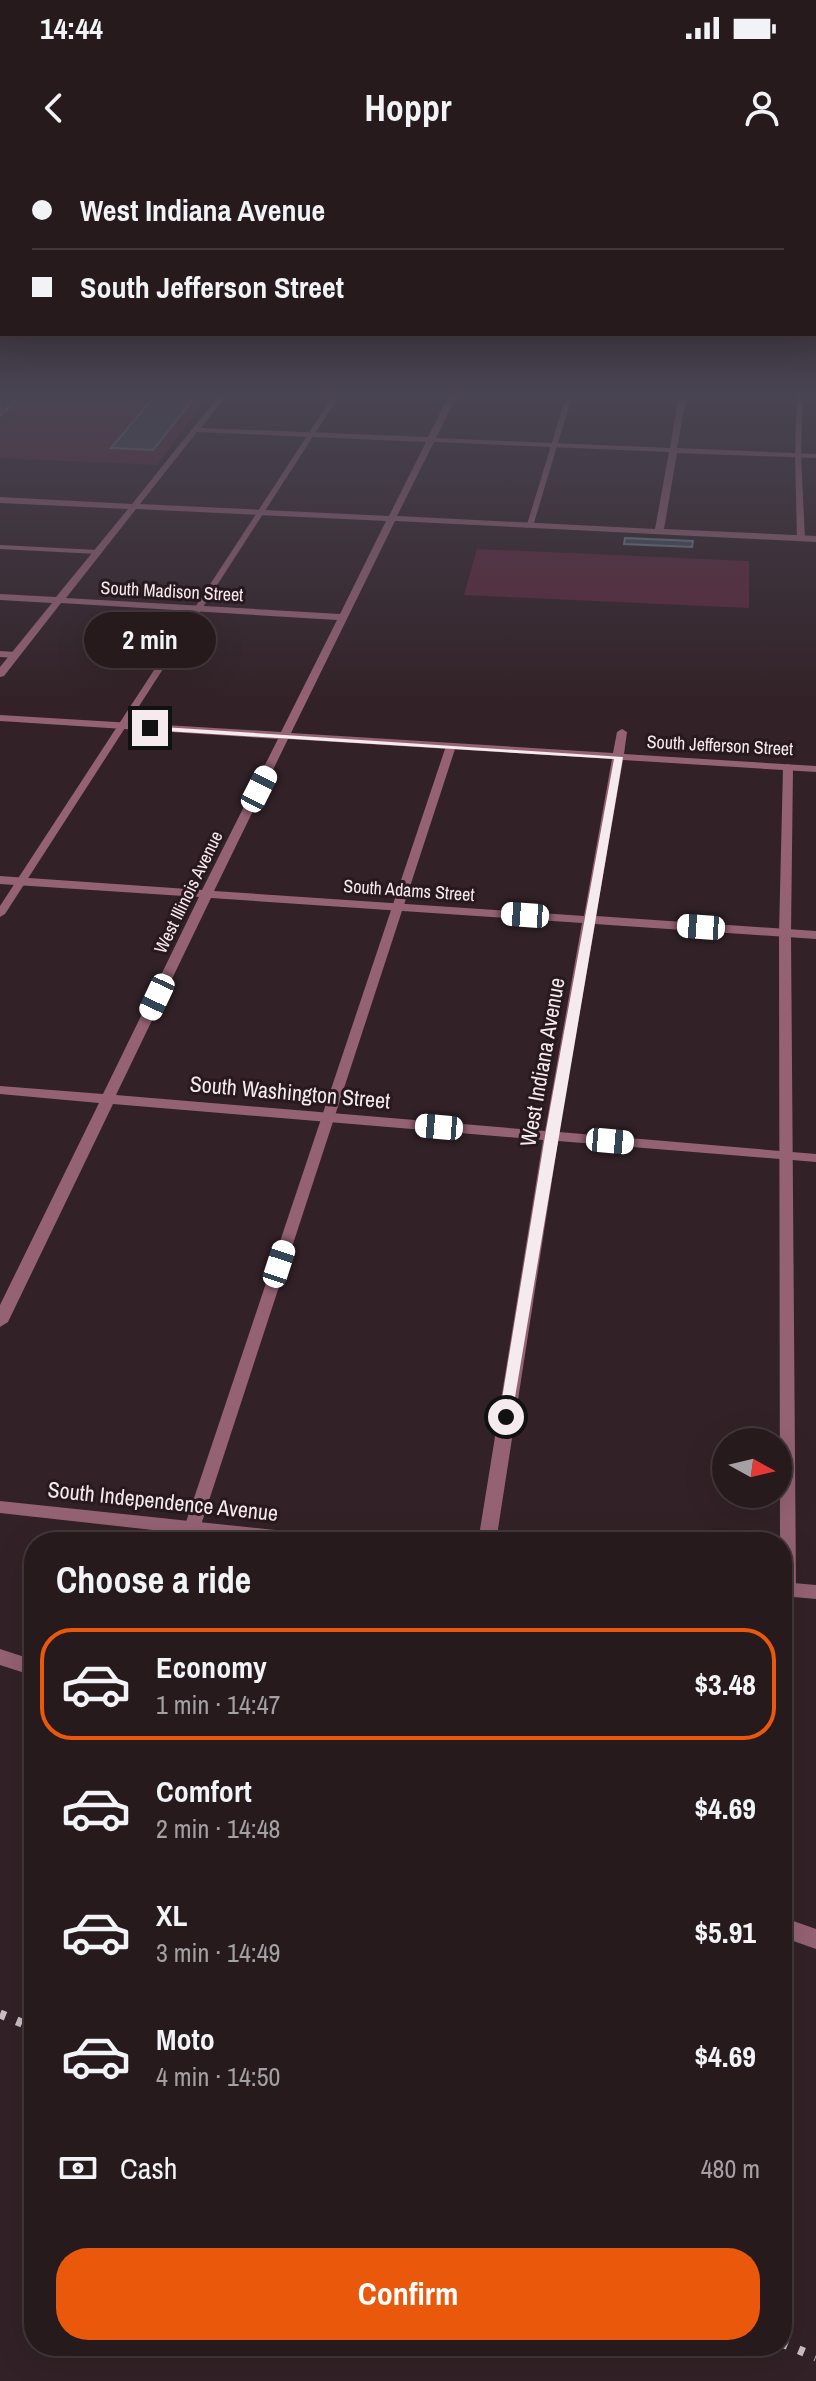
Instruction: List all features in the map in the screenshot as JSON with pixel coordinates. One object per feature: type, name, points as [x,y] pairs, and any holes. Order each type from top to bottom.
[{"type":"street","points":[[0,674],[142,497]]},
{"type":"street","name":"West Illinois Avenue","points":[[0,1322],[206,895],[403,497]]},
{"type":"street","points":[[659,532],[665,497]]},
{"type":"street","points":[[0,500],[816,539]]},
{"type":"street","name":"South Madison Street","points":[[0,597],[342,617]]},
{"type":"street","name":"South Jefferson Street","points":[[0,718],[816,769]]},
{"type":"street","name":"West Indiana Avenue","points":[[489,1532],[551,1136],[622,732]]},
{"type":"street","name":"South Adams Street","points":[[0,880],[816,935]]},
{"type":"street","name":"South Washington Street","points":[[0,1090],[816,1158]]},
{"type":"street","name":"South Independence Avenue","points":[[0,1507],[229,1532]]},
{"type":"street","points":[[792,1590],[816,1592]]},
{"type":"street","points":[[0,1657],[24,1665]]},
{"type":"street","points":[[792,1931],[816,1939]]},
{"type":"lane","points":[[0,914],[271,497]]},
{"type":"lane","points":[[529,526],[538,497]]},
{"type":"lane","points":[[799,497],[801,539]]},
{"type":"lane","points":[[0,547],[98,552]]},
{"type":"lane","points":[[0,654],[15,655]]},
{"type":"lane","points":[[192,1528],[451,746]]},
{"type":"lane","points":[[785,1532],[788,1155],[785,933],[788,767]]},
{"type":"shaded area","points":[[477,549],[749,561],[749,608],[464,595]]},
{"type":"building","points":[[625,538],[693,541],[692,547],[624,544]]},
{"type":"railway","points":[[0,2014],[24,2024]]},
{"type":"railway","points":[[792,2347],[816,2357]]},
{"type":"route","points":[[150,728],[618,757],[551,1136],[506,1417]]}]
